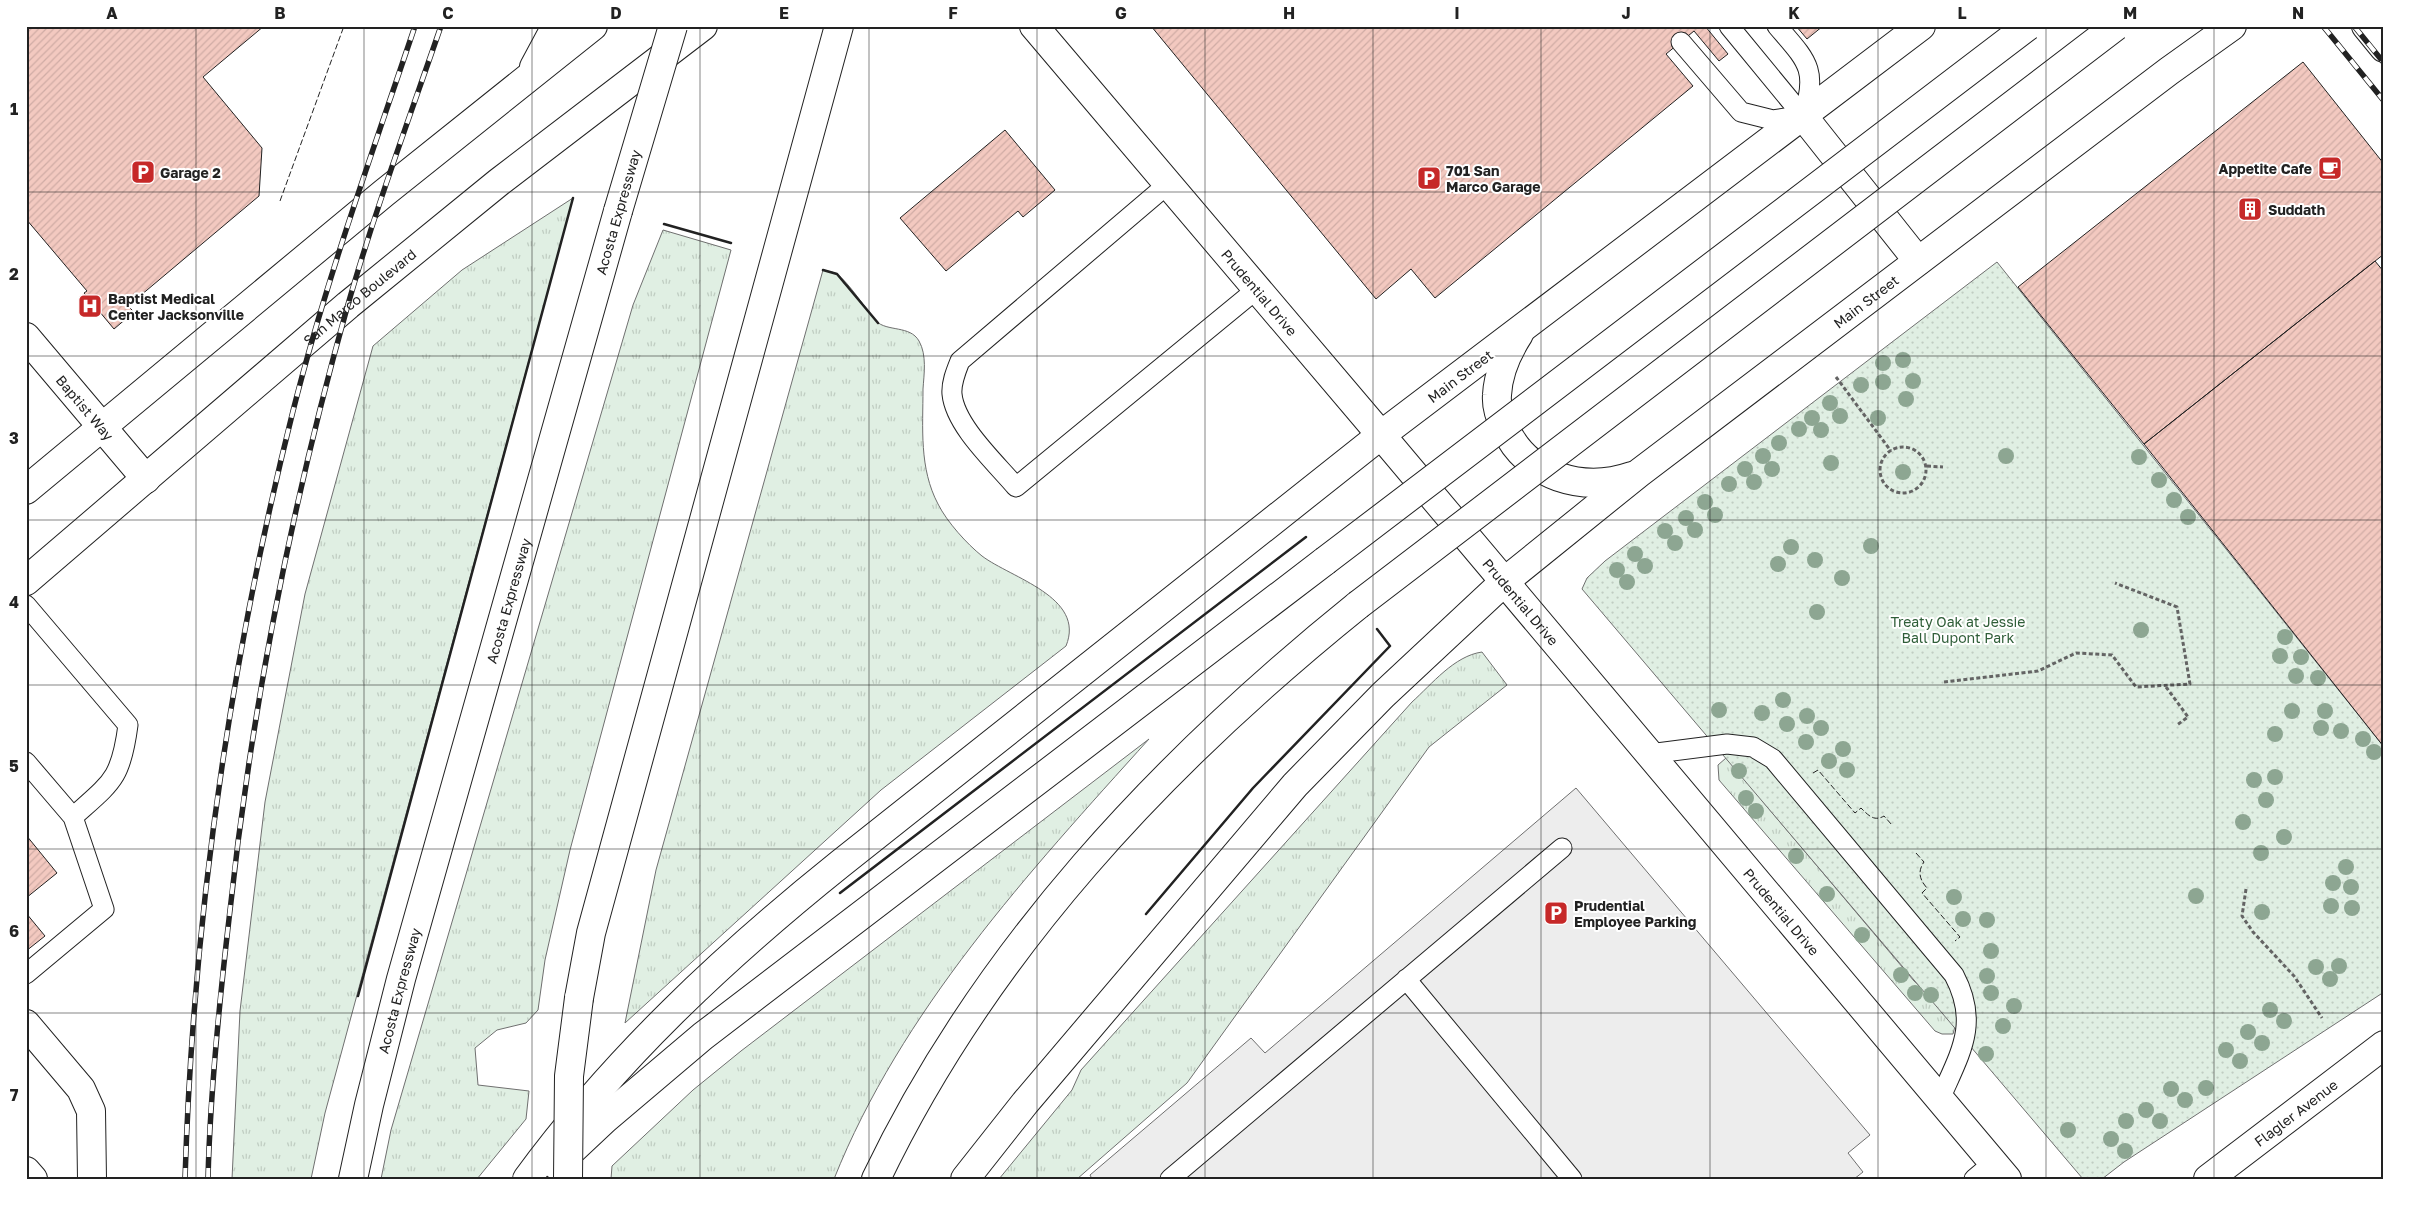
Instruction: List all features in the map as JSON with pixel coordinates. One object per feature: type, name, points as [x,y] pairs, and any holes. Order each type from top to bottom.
[{"type":"main road","points":[[530,76],[556,26]]},
{"type":"main road","points":[[26,490],[384,193],[593,26]]},
{"type":"main road","name":"Acosta Expressway","points":[[353,1179],[368,1105],[399,988],[672,26]]},
{"type":"main road","name":"San Marco Boulevard","points":[[26,581],[348,305],[499,182],[703,26]]},
{"type":"main road","points":[[568,1179],[569,1076],[579,998],[591,933],[839,26]]},
{"type":"main road","name":"Prudential Drive","points":[[1034,26],[1940,1099],[1991,1173]]},
{"type":"main road","name":"Main Street","points":[[527,1179],[585,1106],[677,1006],[770,922],[833,869],[1381,435],[1921,26]]},
{"type":"main road","points":[[542,1179],[605,1119],[703,1036],[2028,26]]},
{"type":"main road","points":[[876,1179],[916,1101],[963,1023],[991,982],[1065,888],[1122,822],[1187,755],[1264,683],[1358,605],[2116,26]]},
{"type":"main road","name":"Main Street","points":[[965,1179],[1025,1103],[1295,785],[1368,708],[1504,582],[1638,473],[2169,71],[2232,26]]},
{"type":"main road","points":[[2366,26],[2384,48]]},
{"type":"main road","points":[[1803,116],[1918,261]]},
{"type":"main road","points":[[1526,325],[1506,358],[1497,396],[1502,422],[1517,448],[1526,458],[1547,472],[1572,481],[1610,482],[1638,473]]},
{"type":"main road","name":"Baptist Way","points":[[26,336],[146,479]]},
{"type":"main road","points":[[26,1024],[81,1089],[87,1100],[91,1117],[92,1179]]},
{"type":"main road","name":"Flagler Avenue","points":[[2208,1179],[2384,1045]]},
{"type":"main road","points":[[26,1171],[33,1179]]},
{"type":"lane","points":[[1729,26],[1803,116]]},
{"type":"lane","points":[[1777,26],[1808,67],[1811,84],[1803,116]]},
{"type":"lane","points":[[1680,42],[1741,112],[1773,120],[1803,116]]},
{"type":"lane","points":[[1168,184],[960,360],[951,392],[954,408],[970,432],[1016,487],[1257,289]]},
{"type":"lane","points":[[26,605],[128,725],[124,754],[116,774],[73,817]]},
{"type":"lane","points":[[1649,754],[1728,744],[1753,747],[1773,759],[1954,975],[1963,992],[1967,1011],[1965,1042],[1940,1099]]},
{"type":"lane","points":[[26,762],[73,817],[104,909],[26,974]]},
{"type":"lane","points":[[1170,1179],[1562,848]]},
{"type":"lane","points":[[1406,979],[1572,1179]]},
{"type":"path","points":[[1836,377],[1891,450]]},
{"type":"path","points":[[1898,447],[1913,449],[1924,459],[1927,466],[1924,482],[1920,488],[1905,494],[1898,493],[1885,485],[1880,470],[1881,463],[1891,450],[1898,447]]},
{"type":"path","points":[[1927,466],[1943,467]]},
{"type":"path","points":[[1944,682],[2038,671],[2076,653],[2112,655],[2136,687],[2190,684],[2177,607],[2115,583]]},
{"type":"path","points":[[2166,686],[2188,717],[2177,725]]},
{"type":"path","points":[[2246,889],[2242,916],[2253,932],[2294,976],[2322,1018]]},
{"type":"green space","points":[[573,198],[325,1113],[311,1179],[232,1179],[240,1011],[265,802],[305,594],[373,346],[462,270]]},
{"type":"green space","points":[[663,230],[731,250],[570,850],[545,960],[538,1010],[526,1023],[497,1030],[475,1048],[478,1085],[529,1091],[526,1119],[477,1179],[381,1179],[391,1130],[633,305]]},
{"type":"green space","name":"Treaty Oak at Jessie Ball Dupont Park","points":[[1997,262],[2384,747],[2384,992],[2124,1162],[2102,1179],[2083,1179],[1582,589],[1587,578],[1605,561]]},
{"type":"green space","points":[[823,270],[836,273],[842,278],[876,321],[886,327],[910,333],[919,341],[922,346],[924,365],[923,448],[928,476],[938,504],[958,532],[982,556],[1027,581],[1056,602],[1065,614],[1069,629],[1066,646],[881,790],[625,1023],[656,870]]},
{"type":"green space","points":[[1482,652],[1507,685],[1429,747],[1187,1083],[1077,1179],[999,1179],[1072,1090],[1081,1070],[1412,702],[1453,665],[1462,659]]},
{"type":"green space","points":[[1149,739],[1014,892],[931,1001],[895,1058],[862,1117],[834,1179],[611,1179],[612,1166],[693,1090],[741,1051]]},
{"type":"green space","points":[[1726,758],[1763,789],[1764,803],[1914,981],[1957,1019],[1953,1034],[1942,1034],[1935,1031],[1719,780],[1718,765]]},
{"type":"shaded area","name":"Prudential Employee Parking","points":[[1576,788],[1870,1135],[1848,1153],[1863,1172],[1854,1179],[1092,1179],[1090,1175],[1251,1038],[1265,1053]]},
{"type":"building","name":"Baptist Medical Center Jacksonville","points":[[26,26],[264,26],[203,77],[262,148],[259,196],[128,306],[134,312],[114,329],[84,293],[87,291],[26,219]]},
{"type":"building","name":"701 San Marco Garage","points":[[1151,26],[1705,26],[1728,54],[1719,61],[1694,31],[1666,54],[1693,86],[1435,298],[1411,269],[1376,299]]},
{"type":"building","points":[[1796,26],[1823,26],[1807,39]]},
{"type":"building","name":"Suddath","points":[[2303,62],[2384,164],[2384,254],[2144,444],[2018,287]]},
{"type":"building","points":[[1005,130],[1055,190],[1023,217],[1018,211],[946,271],[900,218]]},
{"type":"building","points":[[2375,261],[2384,272],[2384,747],[2144,444]]},
{"type":"building","points":[[26,835],[57,873],[26,898]]},
{"type":"building","points":[[26,913],[45,936],[26,951]]},
{"type":"railway","points":[[185,1179],[189,1082],[206,888],[218,792],[251,600],[271,505],[306,362],[350,217],[415,26]]},
{"type":"railway","points":[[208,1179],[211,1114],[225,951],[249,764],[275,610],[308,458],[357,272],[441,26]]},
{"type":"railway","points":[[2323,26],[2384,101]]},
{"type":"railway","points":[[2354,26],[2384,63]]},
{"type":"fence","points":[[280,201],[344,26]]},
{"type":"fence","points":[[1813,773],[1818,770],[1855,813],[1861,808],[1874,818],[1884,816],[1892,825]]},
{"type":"fence","points":[[1916,853],[1924,862],[1920,876],[1927,888],[1922,893],[1960,937],[1955,941]]},
{"type":"wall","points":[[358,996],[573,198]]},
{"type":"wall","points":[[664,224],[731,243]]},
{"type":"wall","points":[[823,270],[837,274],[878,323]]},
{"type":"wall","points":[[840,893],[1306,537]]},
{"type":"wall","points":[[1146,914],[1253,788],[1390,646],[1377,629]]},
{"type":"place","name":"Appetite Cafe","points":[[2330,168]]},
{"type":"place","name":"Garage 2","points":[[143,172]]},
{"type":"place","name":"701 San Marco Garage","points":[[1429,178]]},
{"type":"place","name":"Suddath","points":[[2250,209]]},
{"type":"place","name":"Baptist Medical Center Jacksonville","points":[[90,306]]},
{"type":"place","name":"Prudential Employee Parking","points":[[1556,913]]}]
